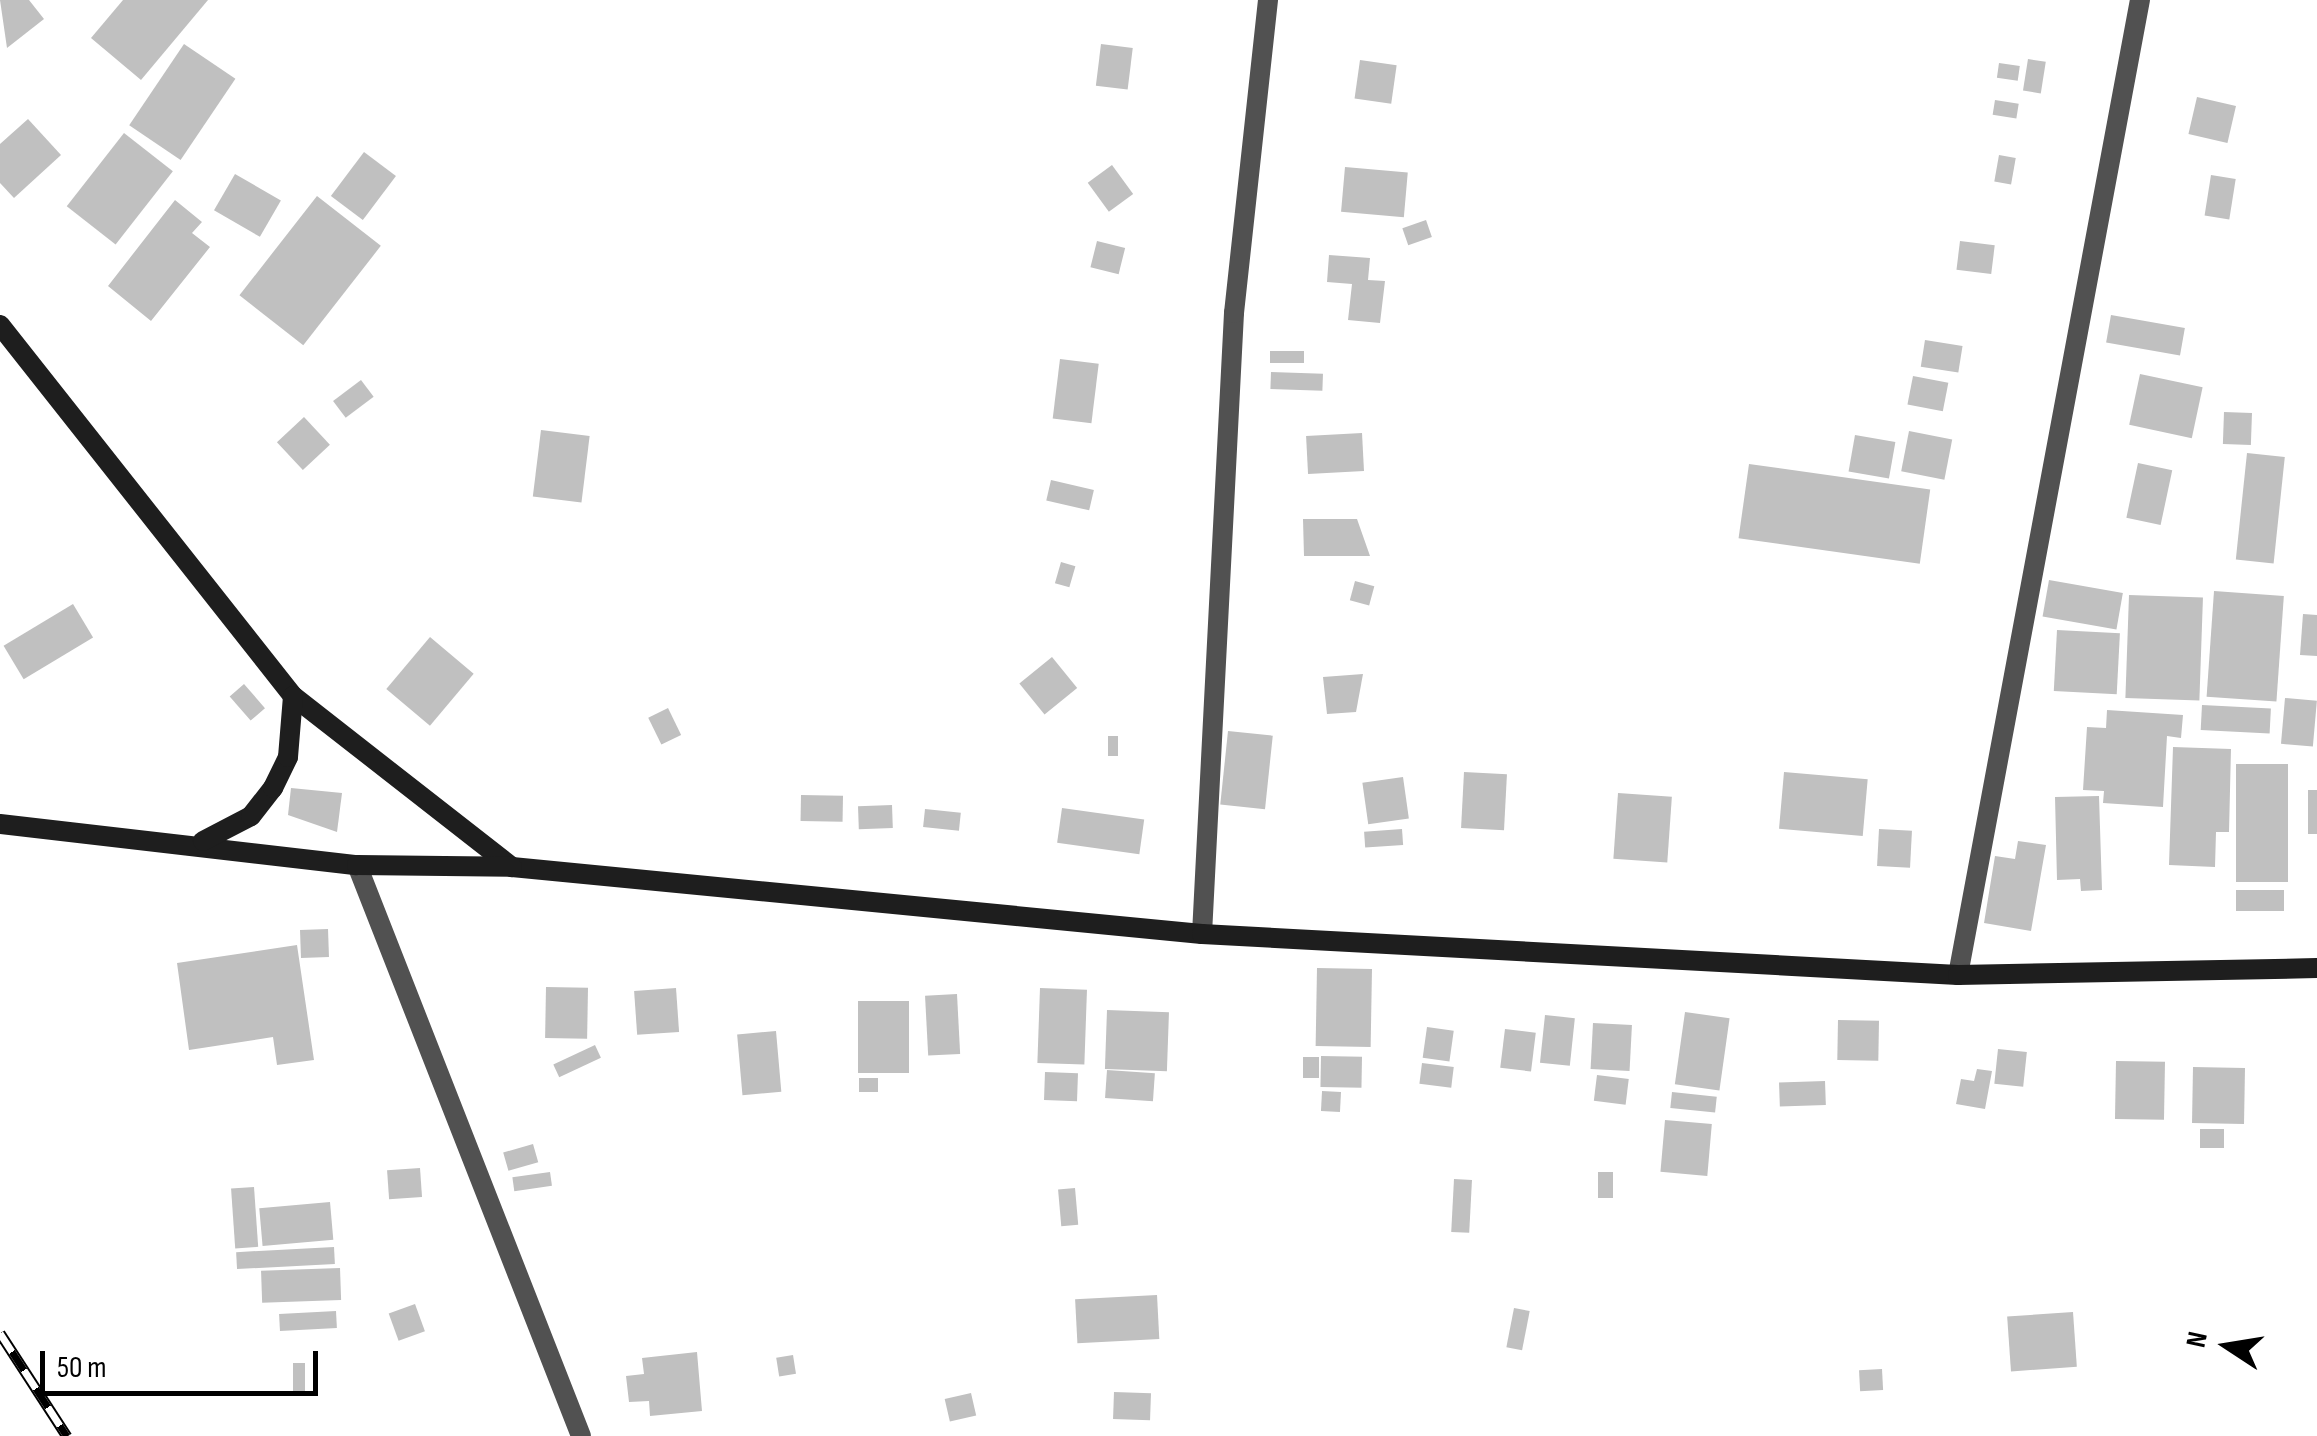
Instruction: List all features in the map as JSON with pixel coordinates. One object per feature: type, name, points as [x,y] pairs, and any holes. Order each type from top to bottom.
[{"type":"main road","points":[[0,325],[293,696],[512,867]]},
{"type":"main road","points":[[203,842],[251,816],[274,788],[288,757],[293,696]]},
{"type":"main road","points":[[0,824],[203,842],[356,864],[512,867],[1202,934],[1958,975],[2317,968]]},
{"type":"street","points":[[1202,934],[1234,313],[1268,0]]},
{"type":"street","points":[[1958,975],[2140,0]]},
{"type":"street","points":[[356,864],[581,1436]]},
{"type":"building","points":[[0,0],[29,0],[44,19],[7,48]]},
{"type":"building","points":[[123,0],[208,0],[141,80],[91,38]]},
{"type":"building","points":[[184,44],[235,79],[181,160],[129,125]]},
{"type":"building","points":[[1101,44],[1133,48],[1128,90],[1096,86]]},
{"type":"building","points":[[2028,59],[2046,62],[2041,93],[2023,91]]},
{"type":"building","points":[[1360,60],[1397,65],[1391,104],[1355,99]]},
{"type":"building","points":[[1999,63],[2020,66],[2018,81],[1997,78]]},
{"type":"building","points":[[2197,97],[2236,106],[2227,143],[2188,134]]},
{"type":"building","points":[[1995,100],[2019,104],[2016,119],[1993,115]]},
{"type":"building","points":[[28,119],[61,155],[14,198],[0,183],[0,144]]},
{"type":"building","points":[[124,133],[173,171],[116,244],[67,206]]},
{"type":"building","points":[[364,152],[396,176],[363,220],[331,196]]},
{"type":"building","points":[[1999,155],[2016,158],[2011,185],[1994,182]]},
{"type":"building","points":[[1112,165],[1133,194],[1109,212],[1088,183]]},
{"type":"building","points":[[1345,167],[1408,172],[1404,217],[1341,212]]},
{"type":"building","points":[[235,174],[281,200],[260,237],[214,210]]},
{"type":"building","points":[[2211,175],[2236,179],[2229,219],[2205,215]]},
{"type":"building","points":[[317,196],[381,246],[303,345],[239,295]]},
{"type":"building","points":[[175,200],[202,222],[192,233],[210,247],[151,321],[108,286]]},
{"type":"building","points":[[1426,220],[1432,237],[1408,245],[1402,228]]},
{"type":"building","points":[[1097,241],[1125,248],[1119,274],[1090,267]]},
{"type":"building","points":[[1960,241],[1995,245],[1991,274],[1956,270]]},
{"type":"building","points":[[1329,255],[1370,258],[1368,280],[1385,281],[1380,323],[1348,320],[1352,284],[1327,282]]},
{"type":"building","points":[[2111,315],[2185,328],[2180,356],[2106,343]]},
{"type":"building","points":[[1925,340],[1963,346],[1958,373],[1921,367]]},
{"type":"building","points":[[1270,351],[1304,351],[1304,363],[1270,363]]},
{"type":"building","points":[[1060,359],[1099,364],[1091,423],[1053,419]]},
{"type":"building","points":[[1271,372],[1323,374],[1322,391],[1270,389]]},
{"type":"building","points":[[2140,374],[2203,387],[2192,438],[2129,425]]},
{"type":"building","points":[[1913,376],[1948,383],[1943,411],[1907,404]]},
{"type":"building","points":[[361,380],[374,397],[346,418],[333,401]]},
{"type":"building","points":[[2224,412],[2252,413],[2251,445],[2223,444]]},
{"type":"building","points":[[304,417],[330,445],[303,470],[277,442]]},
{"type":"building","points":[[541,430],[590,436],[581,502],[533,497]]},
{"type":"building","points":[[1909,431],[1952,439],[1944,480],[1901,471]]},
{"type":"building","points":[[1362,433],[1364,471],[1308,474],[1306,436]]},
{"type":"building","points":[[1855,435],[1895,442],[1889,479],[1849,471]]},
{"type":"building","points":[[2247,453],[2285,457],[2274,563],[2236,559]]},
{"type":"building","points":[[2138,463],[2172,470],[2161,525],[2126,518]]},
{"type":"building","points":[[1749,464],[1930,489],[1920,564],[1739,538]]},
{"type":"building","points":[[1051,480],[1094,490],[1089,510],[1046,500]]},
{"type":"building","points":[[1303,519],[1357,519],[1370,556],[1304,556]]},
{"type":"building","points":[[1061,562],[1075,566],[1069,587],[1055,583]]},
{"type":"building","points":[[2049,580],[2123,593],[2116,629],[2043,616]]},
{"type":"building","points":[[1355,581],[1374,586],[1369,605],[1350,600]]},
{"type":"building","points":[[2214,591],[2284,596],[2276,702],[2207,697]]},
{"type":"building","points":[[2129,595],[2203,598],[2199,701],[2125,698]]},
{"type":"building","points":[[73,604],[93,637],[24,679],[4,646]]},
{"type":"building","points":[[2303,614],[2317,615],[2317,656],[2300,655]]},
{"type":"building","points":[[2057,630],[2120,633],[2117,694],[2054,691]]},
{"type":"building","points":[[430,637],[474,674],[430,726],[386,689]]},
{"type":"building","points":[[1052,657],[1077,688],[1045,715],[1019,683]]},
{"type":"building","points":[[1363,674],[1356,712],[1327,714],[1323,677]]},
{"type":"building","points":[[244,684],[265,708],[251,721],[230,696]]},
{"type":"building","points":[[2285,698],[2317,701],[2313,747],[2281,744]]},
{"type":"building","points":[[2202,705],[2271,709],[2270,734],[2201,730]]},
{"type":"building","points":[[668,708],[681,735],[661,745],[648,718]]},
{"type":"building","points":[[2107,710],[2183,715],[2181,738],[2167,736],[2163,807],[2103,803],[2104,791],[2083,790],[2087,727],[2106,728]]},
{"type":"building","points":[[1228,731],[1273,736],[1265,809],[1220,805]]},
{"type":"building","points":[[1108,736],[1118,736],[1118,756],[1108,756]]},
{"type":"building","points":[[2173,747],[2231,749],[2229,832],[2216,832],[2215,867],[2169,865]]},
{"type":"building","points":[[2236,764],[2288,764],[2288,882],[2236,882]]},
{"type":"building","points":[[1464,772],[1507,774],[1504,830],[1461,828]]},
{"type":"building","points":[[1784,772],[1868,779],[1863,836],[1779,829]]},
{"type":"building","points":[[1403,777],[1409,819],[1368,824],[1362,783]]},
{"type":"building","points":[[291,788],[342,793],[337,832],[288,815]]},
{"type":"building","points":[[2308,790],[2317,790],[2317,834],[2308,834]]},
{"type":"building","points":[[1618,793],[1672,797],[1667,863],[1613,859]]},
{"type":"building","points":[[801,795],[843,796],[843,822],[801,821]]},
{"type":"building","points":[[2099,796],[2102,890],[2081,891],[2080,879],[2057,880],[2055,797]]},
{"type":"building","points":[[892,805],[893,828],[859,829],[858,806]]},
{"type":"building","points":[[1062,808],[1144,820],[1139,854],[1057,843]]},
{"type":"building","points":[[925,809],[961,813],[959,831],[923,827]]},
{"type":"building","points":[[1402,829],[1403,845],[1365,848],[1364,832]]},
{"type":"building","points":[[1879,829],[1912,831],[1910,868],[1877,866]]},
{"type":"building","points":[[2018,841],[2046,845],[2031,931],[1984,923],[1995,856],[2015,859]]},
{"type":"building","points":[[2236,890],[2284,890],[2284,911],[2236,911]]},
{"type":"building","points":[[328,929],[329,957],[301,958],[300,930]]},
{"type":"building","points":[[297,945],[314,1060],[277,1065],[273,1037],[189,1050],[177,963]]},
{"type":"building","points":[[1317,968],[1372,969],[1371,1047],[1316,1046]]},
{"type":"building","points":[[546,987],[588,988],[587,1039],[545,1038]]},
{"type":"building","points":[[676,988],[679,1032],[637,1035],[634,991]]},
{"type":"building","points":[[1040,988],[1087,990],[1084,1065],[1037,1063]]},
{"type":"building","points":[[957,994],[960,1054],[928,1056],[925,996]]},
{"type":"building","points":[[858,1001],[909,1001],[909,1073],[858,1073]]},
{"type":"building","points":[[1107,1010],[1169,1012],[1167,1071],[1105,1069]]},
{"type":"building","points":[[1685,1012],[1730,1018],[1719,1091],[1675,1084]]},
{"type":"building","points":[[1545,1015],[1575,1018],[1570,1066],[1540,1063]]},
{"type":"building","points":[[1838,1020],[1879,1021],[1878,1061],[1837,1060]]},
{"type":"building","points":[[1593,1023],[1632,1025],[1630,1071],[1591,1069]]},
{"type":"building","points":[[1427,1027],[1454,1031],[1449,1061],[1423,1058]]},
{"type":"building","points":[[1505,1029],[1536,1033],[1531,1071],[1500,1068]]},
{"type":"building","points":[[776,1031],[781,1092],[742,1095],[737,1034]]},
{"type":"building","points":[[595,1045],[601,1058],[559,1077],[553,1064]]},
{"type":"building","points":[[1998,1049],[2027,1052],[2023,1087],[1994,1084]]},
{"type":"building","points":[[1321,1056],[1362,1057],[1361,1088],[1320,1087]]},
{"type":"building","points":[[1303,1057],[1319,1057],[1319,1078],[1303,1078]]},
{"type":"building","points":[[2116,1061],[2165,1062],[2164,1120],[2115,1119]]},
{"type":"building","points":[[1422,1063],[1454,1067],[1451,1088],[1419,1084]]},
{"type":"building","points":[[2193,1067],[2245,1068],[2244,1124],[2192,1123]]},
{"type":"building","points":[[1977,1069],[1992,1071],[1985,1109],[1956,1104],[1961,1079],[1974,1081]]},
{"type":"building","points":[[1107,1070],[1155,1073],[1153,1101],[1105,1098]]},
{"type":"building","points":[[1045,1072],[1078,1073],[1077,1101],[1044,1100]]},
{"type":"building","points":[[1597,1075],[1629,1079],[1626,1105],[1594,1101]]},
{"type":"building","points":[[859,1078],[878,1078],[878,1092],[859,1092]]},
{"type":"building","points":[[1825,1081],[1826,1105],[1780,1107],[1779,1083]]},
{"type":"building","points":[[1322,1091],[1341,1092],[1340,1112],[1321,1111]]},
{"type":"building","points":[[1672,1092],[1717,1097],[1715,1113],[1670,1108]]},
{"type":"building","points":[[1665,1120],[1712,1124],[1707,1176],[1660,1172]]},
{"type":"building","points":[[2200,1129],[2224,1129],[2224,1148],[2200,1148]]},
{"type":"building","points":[[533,1144],[538,1162],[508,1171],[503,1153]]},
{"type":"building","points":[[420,1168],[422,1197],[389,1199],[387,1170]]},
{"type":"building","points":[[550,1172],[552,1186],[514,1191],[512,1177]]},
{"type":"building","points":[[1598,1172],[1613,1172],[1613,1198],[1598,1198]]},
{"type":"building","points":[[1454,1179],[1472,1180],[1469,1233],[1451,1232]]},
{"type":"building","points":[[254,1187],[258,1247],[235,1248],[231,1189]]},
{"type":"building","points":[[1075,1188],[1078,1225],[1061,1226],[1058,1189]]},
{"type":"building","points":[[330,1202],[333,1240],[263,1246],[259,1208]]},
{"type":"building","points":[[334,1247],[335,1264],[237,1269],[236,1252]]},
{"type":"building","points":[[340,1268],[341,1300],[262,1303],[261,1271]]},
{"type":"building","points":[[1157,1295],[1159,1339],[1077,1343],[1075,1299]]},
{"type":"building","points":[[415,1304],[425,1331],[399,1341],[389,1314]]},
{"type":"building","points":[[1514,1308],[1530,1311],[1522,1350],[1506,1347]]},
{"type":"building","points":[[336,1311],[337,1328],[280,1331],[279,1314]]},
{"type":"building","points":[[2073,1312],[2077,1367],[2011,1371],[2007,1317]]},
{"type":"building","points":[[697,1352],[702,1411],[650,1416],[649,1401],[629,1402],[626,1376],[644,1374],[642,1358]]},
{"type":"building","points":[[793,1355],[796,1374],[779,1376],[776,1358]]},
{"type":"building","points":[[293,1363],[305,1363],[305,1395],[293,1395]]},
{"type":"building","points":[[1882,1369],[1883,1390],[1860,1391],[1859,1370]]},
{"type":"building","points":[[1114,1392],[1151,1393],[1150,1420],[1113,1419]]},
{"type":"building","points":[[971,1393],[976,1415],[950,1421],[945,1399]]},
{"type":"railway","points":[[0,1333],[67,1436]]}]
